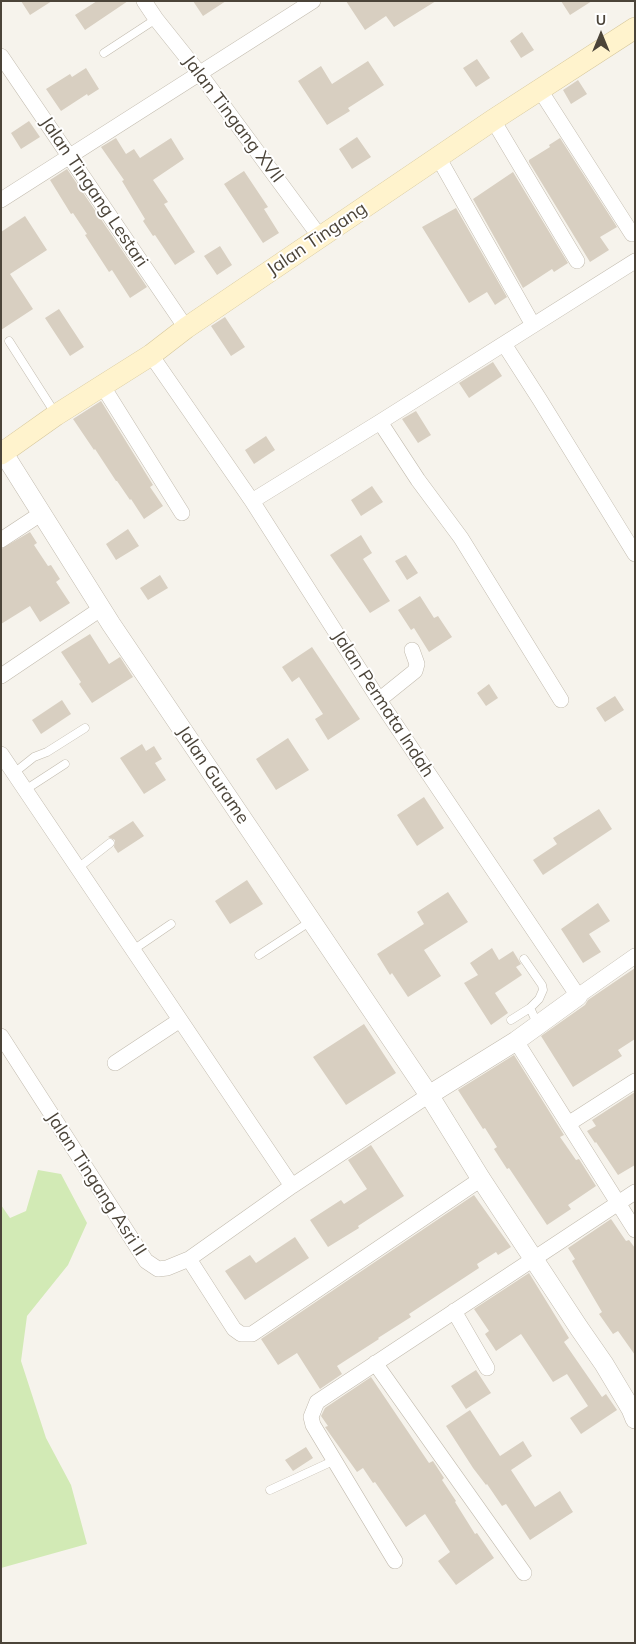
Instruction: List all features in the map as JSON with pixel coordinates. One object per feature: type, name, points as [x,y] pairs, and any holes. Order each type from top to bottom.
[{"type":"main road","name":"Jalan Tingang","points":[[2,452],[102,385],[151,355],[186,328],[493,120],[635,28]]},
{"type":"street","name":"Jalan Tingang XVII","points":[[144,1],[320,237]]},
{"type":"street","points":[[1,200],[313,1]]},
{"type":"street","name":"Jalan Tingang Lestari","points":[[1,56],[186,328]]},
{"type":"street","points":[[540,90],[632,234]]},
{"type":"street","points":[[493,120],[577,261]]},
{"type":"street","points":[[438,157],[533,325]]},
{"type":"street","points":[[252,501],[635,261]]},
{"type":"street","points":[[504,344],[635,554]]},
{"type":"street","name":"Jalan Permata Indah","points":[[151,355],[252,501],[379,700],[578,996]]},
{"type":"street","points":[[102,385],[182,513]]},
{"type":"street","points":[[380,422],[418,480],[461,538],[561,700]]},
{"type":"street","name":"Jalan Gurame","points":[[2,452],[111,624],[428,1095],[481,1180],[604,1364],[635,1419]]},
{"type":"street","points":[[1,540],[42,513]]},
{"type":"street","points":[[1,676],[102,608]]},
{"type":"street","points":[[379,700],[415,670],[417,664],[412,650]]},
{"type":"street","points":[[1,754],[292,1186]]},
{"type":"street","points":[[428,1095],[516,1041],[534,1016],[578,996],[635,956]]},
{"type":"street","points":[[115,1063],[180,1020]]},
{"type":"street","name":"Jalan Tingang Asri II","points":[[1,1036],[146,1261],[154,1268],[163,1269],[189,1259],[292,1186],[428,1095]]},
{"type":"street","points":[[516,1041],[635,1230]]},
{"type":"street","points":[[568,1124],[635,1080]]},
{"type":"street","points":[[189,1259],[234,1329],[241,1334],[252,1334],[481,1180]]},
{"type":"street","points":[[395,1561],[333,1460],[314,1425],[311,1417],[317,1402],[635,1192]]},
{"type":"street","points":[[454,1311],[487,1368]]},
{"type":"street","points":[[375,1363],[524,1573]]},
{"type":"lane","points":[[104,53],[156,19]]},
{"type":"lane","points":[[9,341],[56,415]]},
{"type":"lane","points":[[14,773],[34,757],[47,752],[85,728]]},
{"type":"lane","points":[[25,790],[65,764]]},
{"type":"lane","points":[[78,868],[110,843]]},
{"type":"lane","points":[[259,955],[311,921]]},
{"type":"lane","points":[[133,950],[171,924]]},
{"type":"lane","points":[[511,1020],[534,1016],[543,990],[542,985],[524,959]]},
{"type":"lane","points":[[270,1490],[333,1460]]},
{"type":"green space","points":[[38,1170],[61,1174],[87,1223],[68,1265],[27,1316],[21,1361],[46,1438],[71,1485],[87,1544],[1,1568],[1,1205],[10,1218],[26,1211]]},
{"type":"building","points":[[21,1],[52,1],[30,15]]},
{"type":"building","points":[[97,1],[128,1],[85,30],[75,15]]},
{"type":"building","points":[[193,1],[226,1],[203,16]]},
{"type":"building","points":[[346,1],[436,1],[394,27],[386,16],[365,30]]},
{"type":"building","points":[[561,1],[592,1],[570,15]]},
{"type":"building","points":[[522,32],[534,50],[521,58],[510,41]]},
{"type":"building","points":[[477,59],[490,78],[476,87],[463,68]]},
{"type":"building","points":[[368,61],[384,85],[348,108],[350,111],[327,125],[298,81],[321,66],[332,84]]},
{"type":"building","points":[[86,68],[99,89],[88,96],[87,94],[61,111],[46,89],[70,74],[72,77]]},
{"type":"building","points":[[578,80],[587,94],[571,104],[563,90]]},
{"type":"building","points":[[29,121],[40,137],[21,149],[11,133]]},
{"type":"building","points":[[357,137],[371,157],[352,169],[339,149]]},
{"type":"building","points":[[116,138],[126,154],[134,149],[140,158],[171,138],[184,159],[153,180],[168,202],[164,204],[195,252],[175,265],[143,221],[145,219],[122,181],[124,180],[101,147]]},
{"type":"building","points":[[560,138],[617,227],[600,237],[609,250],[590,262],[529,162],[529,160],[550,147],[549,145]]},
{"type":"building","points":[[67,169],[147,287],[130,298],[112,270],[109,272],[85,235],[87,234],[73,213],[71,214],[50,180]]},
{"type":"building","points":[[244,171],[268,207],[264,209],[279,233],[263,243],[224,184]]},
{"type":"building","points":[[513,172],[568,263],[554,272],[552,269],[523,288],[473,199]]},
{"type":"building","points":[[456,208],[507,297],[495,305],[487,292],[469,303],[422,227]]},
{"type":"building","points":[[25,216],[47,250],[10,274],[33,309],[1,330],[1,232]]},
{"type":"building","points":[[220,246],[232,265],[217,275],[204,256]]},
{"type":"building","points":[[59,309],[84,347],[70,356],[45,318]]},
{"type":"building","points":[[225,317],[245,347],[231,356],[211,326]]},
{"type":"building","points":[[493,362],[502,376],[469,398],[459,383]]},
{"type":"building","points":[[101,401],[153,485],[150,487],[163,506],[144,519],[73,419]]},
{"type":"building","points":[[416,411],[431,435],[418,443],[402,419]]},
{"type":"building","points":[[266,436],[275,450],[254,464],[245,450]]},
{"type":"building","points":[[372,486],[383,502],[361,516],[351,500]]},
{"type":"building","points":[[128,529],[139,546],[116,560],[106,544]]},
{"type":"building","points":[[30,532],[37,543],[34,545],[48,566],[51,565],[60,579],[56,582],[70,603],[40,622],[30,606],[1,624],[1,549]]},
{"type":"building","points":[[361,535],[372,553],[363,559],[390,601],[370,613],[330,555]]},
{"type":"building","points":[[406,555],[418,573],[407,580],[395,561]]},
{"type":"building","points":[[160,575],[168,588],[148,600],[140,588]]},
{"type":"building","points":[[420,596],[434,618],[438,616],[452,637],[429,652],[414,628],[411,630],[398,610]]},
{"type":"building","points":[[90,634],[109,664],[120,657],[133,677],[92,703],[79,684],[81,682],[61,652]]},
{"type":"building","points":[[312,647],[360,719],[328,740],[315,719],[323,714],[299,677],[292,682],[282,667]]},
{"type":"building","points":[[489,684],[498,698],[486,706],[477,693]]},
{"type":"building","points":[[615,696],[624,710],[605,722],[596,708]]},
{"type":"building","points":[[62,700],[71,714],[41,734],[32,720]]},
{"type":"building","points":[[288,738],[309,770],[276,790],[256,759]]},
{"type":"building","points":[[142,744],[146,751],[154,746],[162,759],[155,763],[166,780],[144,794],[120,758]]},
{"type":"building","points":[[424,797],[444,828],[417,846],[397,815]]},
{"type":"building","points":[[599,809],[612,829],[543,875],[533,860],[557,844],[553,838]]},
{"type":"building","points":[[133,821],[144,836],[118,853],[114,847],[115,840],[108,837]]},
{"type":"building","points":[[247,880],[263,904],[230,924],[215,901]]},
{"type":"building","points":[[448,892],[468,922],[424,950],[441,976],[408,997],[392,973],[390,975],[377,954],[424,924],[417,912]]},
{"type":"building","points":[[598,903],[610,921],[589,934],[601,952],[583,963],[561,929]]},
{"type":"building","points":[[492,948],[499,960],[513,951],[521,964],[516,967],[522,975],[495,993],[508,1013],[491,1025],[464,983],[478,975],[470,963]]},
{"type":"building","points":[[635,968],[635,1039],[618,1050],[622,1056],[573,1087],[541,1036],[585,1005],[588,1000]]},
{"type":"building","points":[[364,1024],[396,1073],[346,1105],[313,1057]]},
{"type":"building","points":[[514,1055],[564,1135],[560,1137],[576,1160],[579,1159],[596,1186],[568,1205],[571,1209],[547,1225],[509,1168],[507,1169],[494,1149],[497,1147],[458,1090]]},
{"type":"building","points":[[635,1092],[635,1165],[618,1175],[587,1131],[596,1126],[592,1120]]},
{"type":"building","points":[[371,1145],[404,1196],[328,1247],[310,1220],[341,1200],[344,1204],[367,1189],[348,1160]]},
{"type":"building","points":[[474,1195],[511,1247],[498,1255],[496,1252],[477,1264],[479,1268],[409,1314],[411,1317],[337,1366],[342,1374],[320,1389],[297,1353],[278,1365],[261,1339]]},
{"type":"building","points":[[611,1219],[626,1241],[629,1240],[635,1248],[635,1355],[618,1331],[613,1334],[599,1314],[602,1312],[572,1261],[575,1259],[568,1248]]},
{"type":"building","points":[[295,1237],[309,1258],[245,1300],[225,1271],[250,1255],[256,1263]]},
{"type":"building","points":[[529,1273],[569,1338],[564,1342],[602,1397],[606,1394],[617,1410],[581,1434],[570,1418],[588,1406],[567,1374],[553,1382],[521,1334],[496,1351],[485,1334],[489,1331],[474,1309]]},
{"type":"building","points":[[476,1370],[491,1393],[466,1409],[451,1386]]},
{"type":"building","points":[[371,1377],[429,1463],[433,1461],[444,1478],[442,1480],[475,1534],[477,1533],[494,1558],[456,1585],[438,1561],[450,1552],[425,1514],[406,1527],[375,1482],[373,1483],[363,1468],[357,1472],[325,1427],[328,1426],[321,1416],[325,1408]]},
{"type":"building","points":[[470,1410],[500,1456],[523,1441],[532,1456],[511,1470],[535,1507],[560,1491],[573,1512],[530,1540],[506,1504],[502,1506],[473,1468],[446,1426]]},
{"type":"building","points":[[306,1447],[313,1458],[293,1471],[285,1460]]}]
